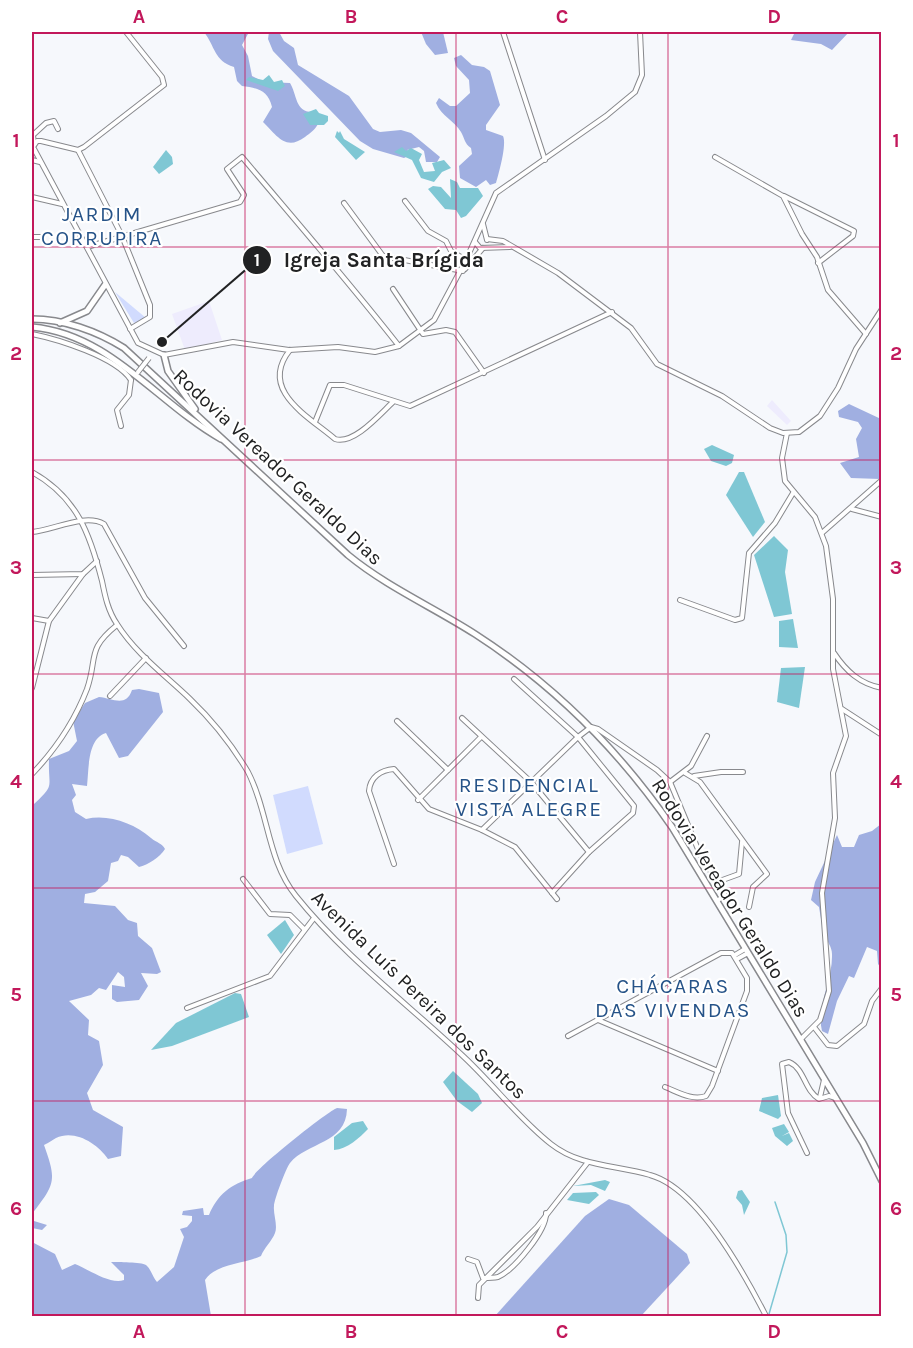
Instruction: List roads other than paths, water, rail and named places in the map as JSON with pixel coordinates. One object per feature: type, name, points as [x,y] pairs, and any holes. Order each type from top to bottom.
[{"type":"main road","points":[[59,322],[87,311],[105,285]]},
{"type":"main road","name":"Rodovia Vereador Geraldo Dias","points":[[32,320],[59,322],[100,334],[124,348],[200,415],[331,540],[372,575],[475,634],[520,666],[591,727],[657,804],[801,1039],[863,1143],[882,1181]]},
{"type":"main road","points":[[32,327],[74,338],[112,357],[202,429],[228,443]]},
{"type":"main road","points":[[164,355],[168,371],[200,415]]},
{"type":"street","points":[[34,145],[40,141],[78,150],[164,85],[162,77],[126,32]]},
{"type":"street","points":[[503,32],[545,160]]},
{"type":"street","points":[[58,129],[54,121],[46,123],[33,135],[34,145],[62,204],[138,343],[153,352],[164,355],[233,342],[290,350],[338,347],[375,352],[399,346],[421,332],[434,320],[462,271],[496,193],[545,160],[635,92],[642,75],[640,32]]},
{"type":"street","points":[[78,150],[123,236],[151,312],[147,320],[130,329]]},
{"type":"street","points":[[87,247],[240,202],[244,195],[226,170],[242,157],[287,212],[315,240],[399,346]]},
{"type":"street","points":[[716,157],[783,196],[855,231],[853,236],[818,263]]},
{"type":"street","points":[[32,160],[41,163]]},
{"type":"street","points":[[783,196],[818,263],[828,291],[866,334]]},
{"type":"street","points":[[32,198],[62,204]]},
{"type":"street","points":[[405,201],[428,231],[446,241],[451,251],[466,261]]},
{"type":"street","points":[[344,203],[383,256],[462,271]]},
{"type":"street","points":[[462,271],[484,247],[486,239],[483,223]]},
{"type":"street","points":[[475,240],[479,236],[502,241],[558,273],[631,328],[657,364],[722,396],[770,428],[787,433],[804,430],[820,416],[838,388],[856,349],[882,309]]},
{"type":"street","points":[[32,237],[43,237]]},
{"type":"street","points":[[475,240],[477,247],[514,247]]},
{"type":"street","points":[[393,289],[421,332],[426,335],[446,330],[455,332],[484,373]]},
{"type":"street","points":[[315,422],[330,385],[344,385],[410,406],[612,312]]},
{"type":"street","points":[[32,334],[73,344],[135,376]]},
{"type":"street","points":[[280,348],[282,360]]},
{"type":"street","points":[[290,350],[282,360],[278,373],[286,397],[335,440],[346,440],[394,402]]},
{"type":"street","points":[[121,426],[117,410],[129,395],[135,376],[153,352]]},
{"type":"street","points":[[787,433],[782,466],[785,481],[807,506],[823,532],[833,599],[833,669],[846,736],[833,773],[835,818],[822,893],[829,991],[824,1013],[801,1039]]},
{"type":"street","name":"Avenida Luís Pereira dos Santos","points":[[32,472],[52,486],[82,520],[97,561],[110,610],[117,625],[146,658],[210,719],[240,759],[262,807],[276,865],[283,879],[314,918],[393,996],[465,1058],[550,1143],[564,1153],[588,1162],[652,1175],[671,1186],[705,1220],[736,1259],[766,1317]]},
{"type":"street","points":[[823,532],[882,480]]},
{"type":"street","points":[[680,600],[735,620],[742,618],[749,553],[775,524],[794,493]]},
{"type":"street","points":[[851,509],[882,517]]},
{"type":"street","points":[[32,532],[55,529],[82,520],[104,524],[145,598],[184,646]]},
{"type":"street","points":[[32,688],[49,621],[83,574],[97,561]]},
{"type":"street","points":[[32,575],[83,574]]},
{"type":"street","points":[[32,618],[49,621]]},
{"type":"street","points":[[32,774],[74,718],[89,681],[96,645],[117,625]]},
{"type":"street","points":[[834,653],[845,669],[856,678],[871,686],[882,688]]},
{"type":"street","points":[[110,696],[146,658]]},
{"type":"street","points":[[514,679],[578,737],[634,806],[633,813],[589,852],[552,893]]},
{"type":"street","points":[[841,709],[882,735]]},
{"type":"street","points":[[462,718],[531,782],[589,852]]},
{"type":"street","points":[[397,720],[448,770]]},
{"type":"street","points":[[482,830],[591,727],[610,736],[670,782],[700,854],[725,895],[717,900]]},
{"type":"street","points":[[670,782],[696,761],[707,736]]},
{"type":"street","points":[[418,800],[481,737]]},
{"type":"street","points":[[394,864],[369,790],[376,776],[394,769],[403,777],[418,800],[446,817],[482,830],[522,853],[557,899]]},
{"type":"street","points":[[685,772],[694,776],[767,874],[753,887],[749,907]]},
{"type":"street","points":[[694,776],[743,772]]},
{"type":"street","points":[[717,882],[738,874],[742,841]]},
{"type":"street","points":[[243,879],[270,914],[290,915],[304,928]]},
{"type":"street","points":[[187,1008],[270,976],[304,928],[314,918]]},
{"type":"street","points":[[568,1036],[721,953],[736,957],[746,951]]},
{"type":"street","points":[[665,1087],[688,1097],[702,1097],[709,1093],[747,991],[747,978],[736,957]]},
{"type":"street","points":[[814,1027],[828,1045],[840,1044],[864,1024],[872,1001],[882,988]]},
{"type":"street","points":[[598,1020],[718,1071]]},
{"type":"street","points":[[807,1153],[788,1113],[783,1063],[789,1062],[799,1068],[811,1093],[819,1099],[820,1097],[836,1099]]},
{"type":"street","points":[[820,1097],[824,1079]]},
{"type":"street","points":[[478,1298],[479,1285],[537,1227],[546,1212],[588,1162]]},
{"type":"street","points":[[468,1259],[477,1262],[481,1277],[501,1275],[519,1259],[544,1226],[546,1212]]},
{"type":"waterway","points":[[769,1314],[787,1252],[786,1235],[775,1202]]},
{"type":"place","name":"Igreja Santa Brígida","points":[[162,342]]},
{"type":"district","name":"JARDIM CORRUPIRA","points":[[102,226]]},
{"type":"district","name":"RESIDENCIAL VISTA ALEGRE","points":[[529,797]]},
{"type":"district","name":"CHÁCARAS DAS VIVENDAS","points":[[673,998]]}]
